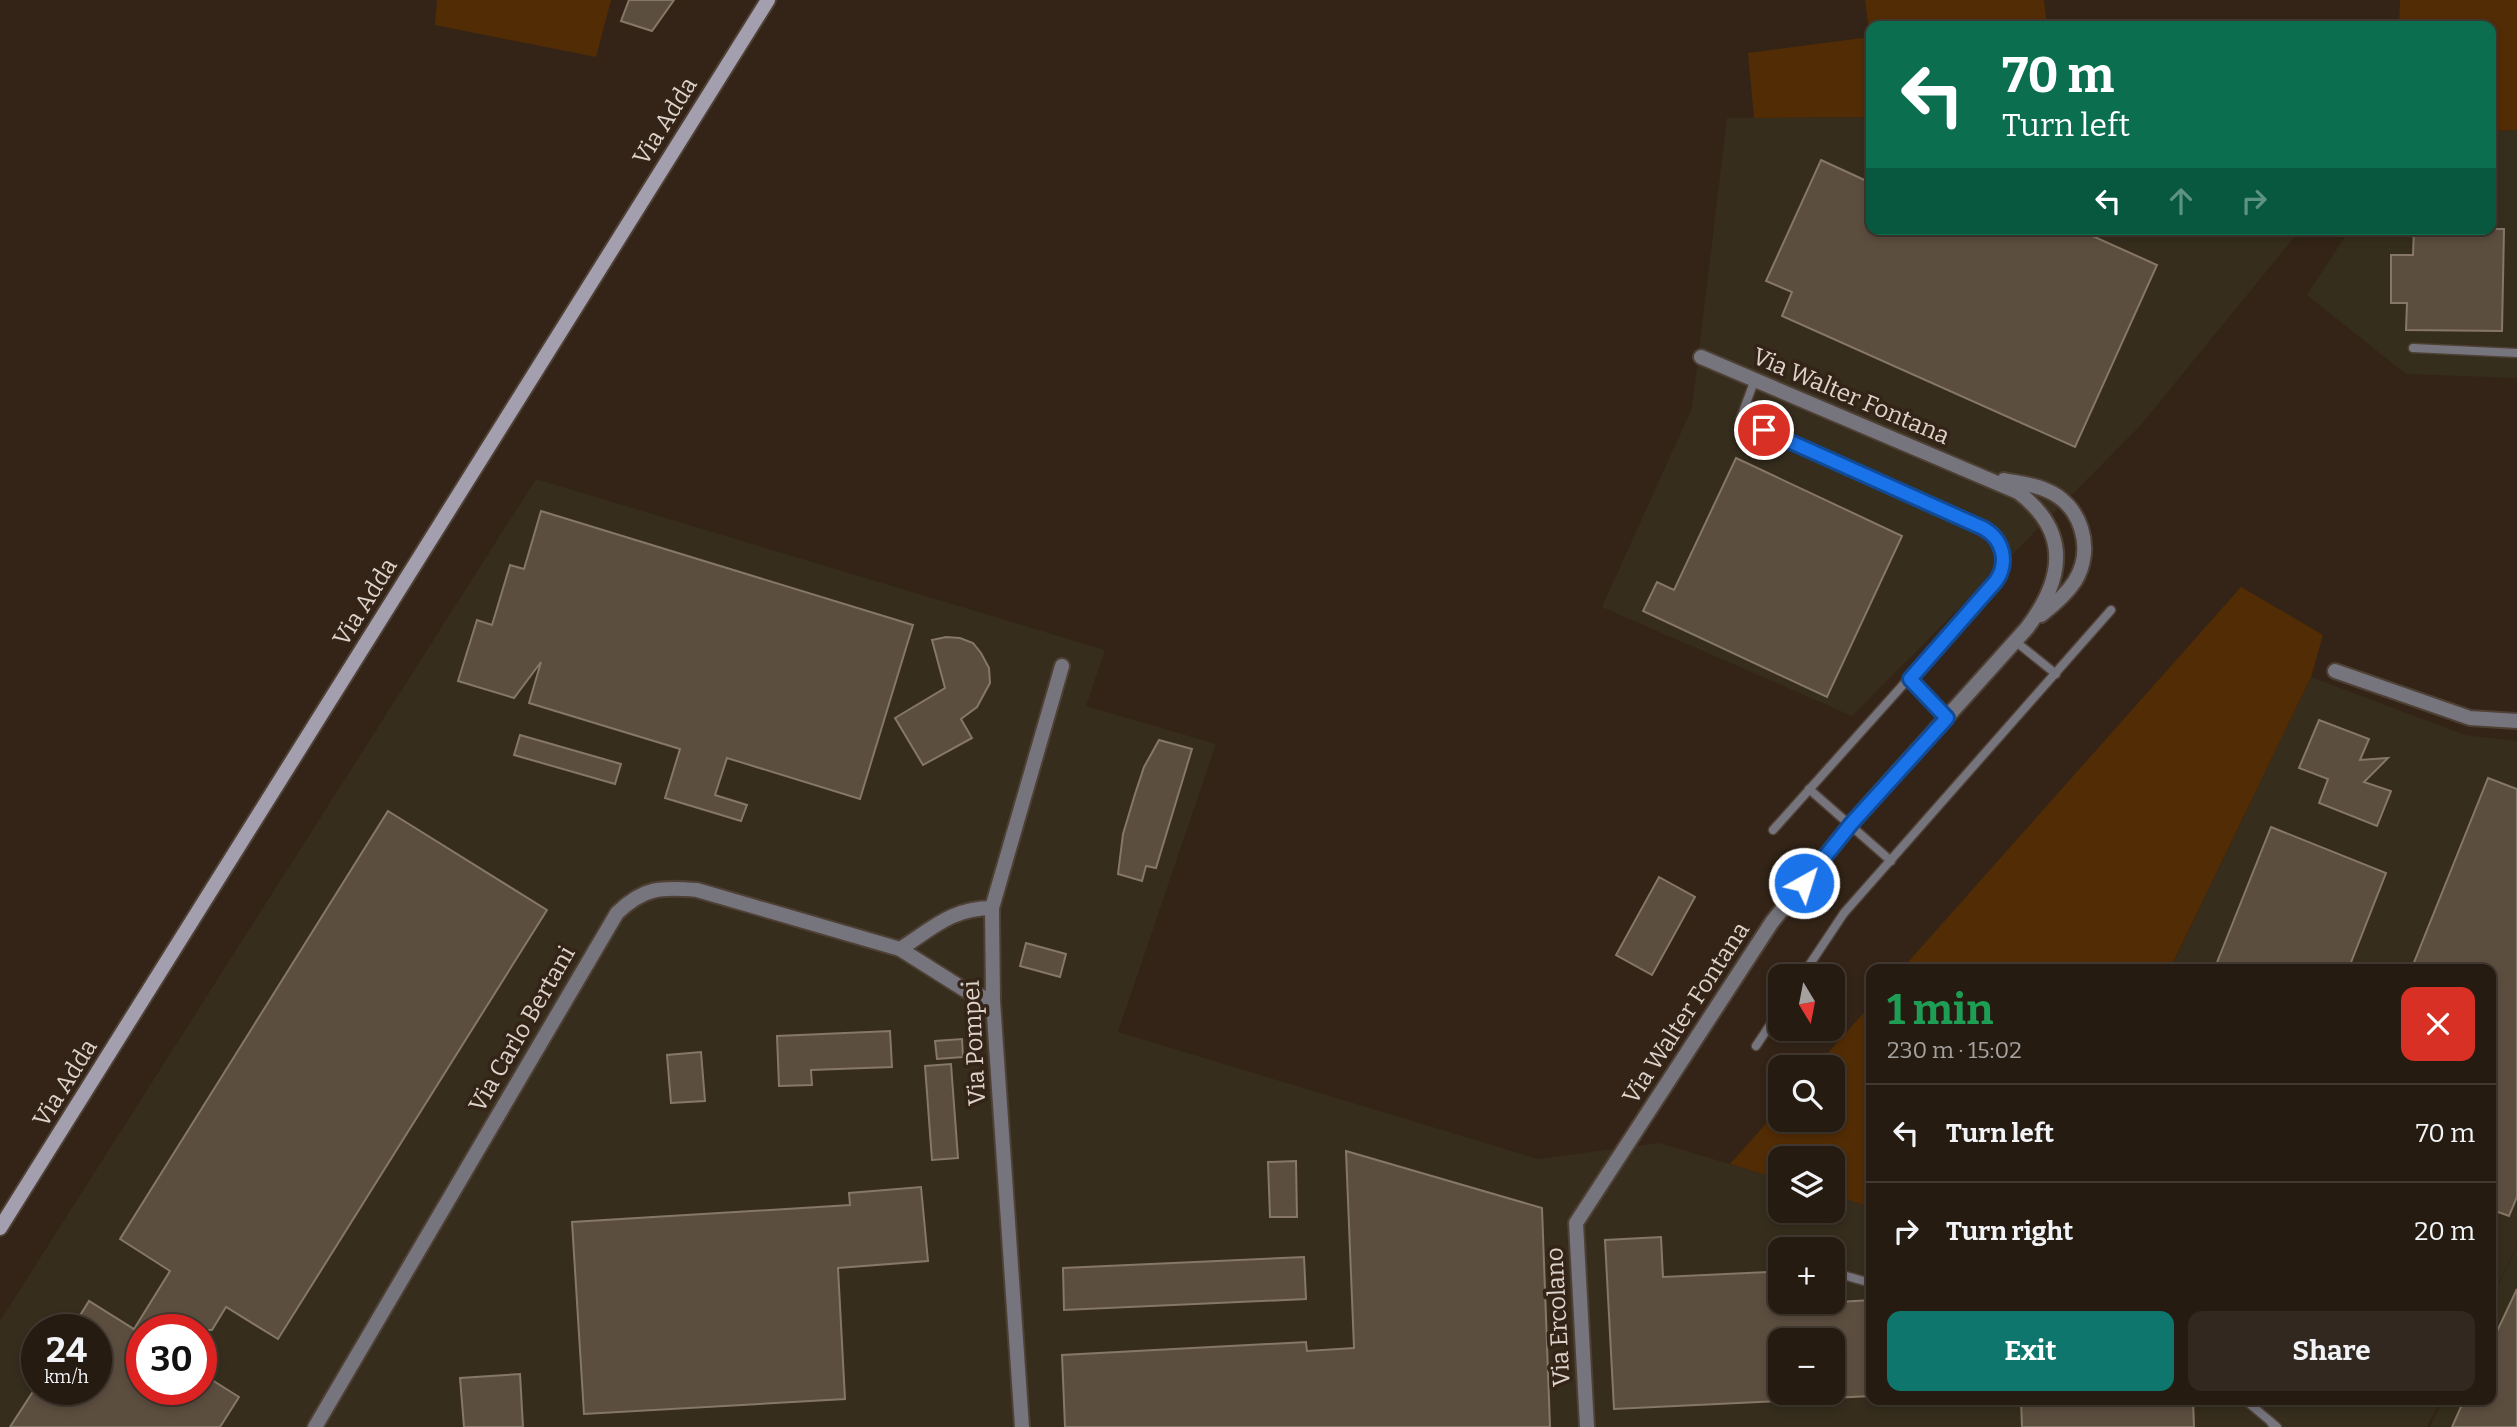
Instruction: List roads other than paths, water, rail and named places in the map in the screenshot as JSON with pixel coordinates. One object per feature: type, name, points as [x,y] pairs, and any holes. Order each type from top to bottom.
[{"type":"main road","name":"Via Adda","points":[[0,1228],[768,0]]},
{"type":"street","name":"Via Walter Fontana","points":[[1701,357],[2012,489],[2029,501],[2043,517],[2052,536],[2056,556],[2052,584],[2044,603],[2027,628]]},
{"type":"street","name":"Via Walter Fontana","points":[[1633,1138],[1772,922],[1851,824],[2015,641],[2062,597],[2076,580],[2084,556],[2082,531],[2071,509],[2052,493],[2033,486],[1983,477]]},
{"type":"street","name":"Via Pompei","points":[[1022,1427],[993,1001],[992,908],[1062,666]]},
{"type":"street","points":[[2335,671],[2470,718],[2517,721]]},
{"type":"street","name":"Via Carlo Bertani","points":[[315,1427],[617,913],[633,898],[652,890],[697,890],[900,949],[965,989],[993,1001]]},
{"type":"street","points":[[900,949],[953,914],[978,908],[992,908]]},
{"type":"street","name":"Via Ercolano","points":[[1587,1427],[1576,1223],[1633,1138]]},
{"type":"lane","points":[[2413,348],[2517,353]]},
{"type":"lane","points":[[1755,379],[1740,419],[1983,528],[2000,545],[2003,564],[1998,579],[1773,830]]},
{"type":"lane","points":[[1810,964],[1844,913],[2110,610]]},
{"type":"lane","points":[[2015,641],[2056,674]]},
{"type":"lane","points":[[1910,679],[1947,718]]},
{"type":"lane","points":[[1809,789],[1891,861]]},
{"type":"lane","points":[[1756,1046],[1768,1028]]},
{"type":"lane","points":[[1845,1276],[1866,1282]]},
{"type":"lane","points":[[2251,1405],[2274,1425]]}]
